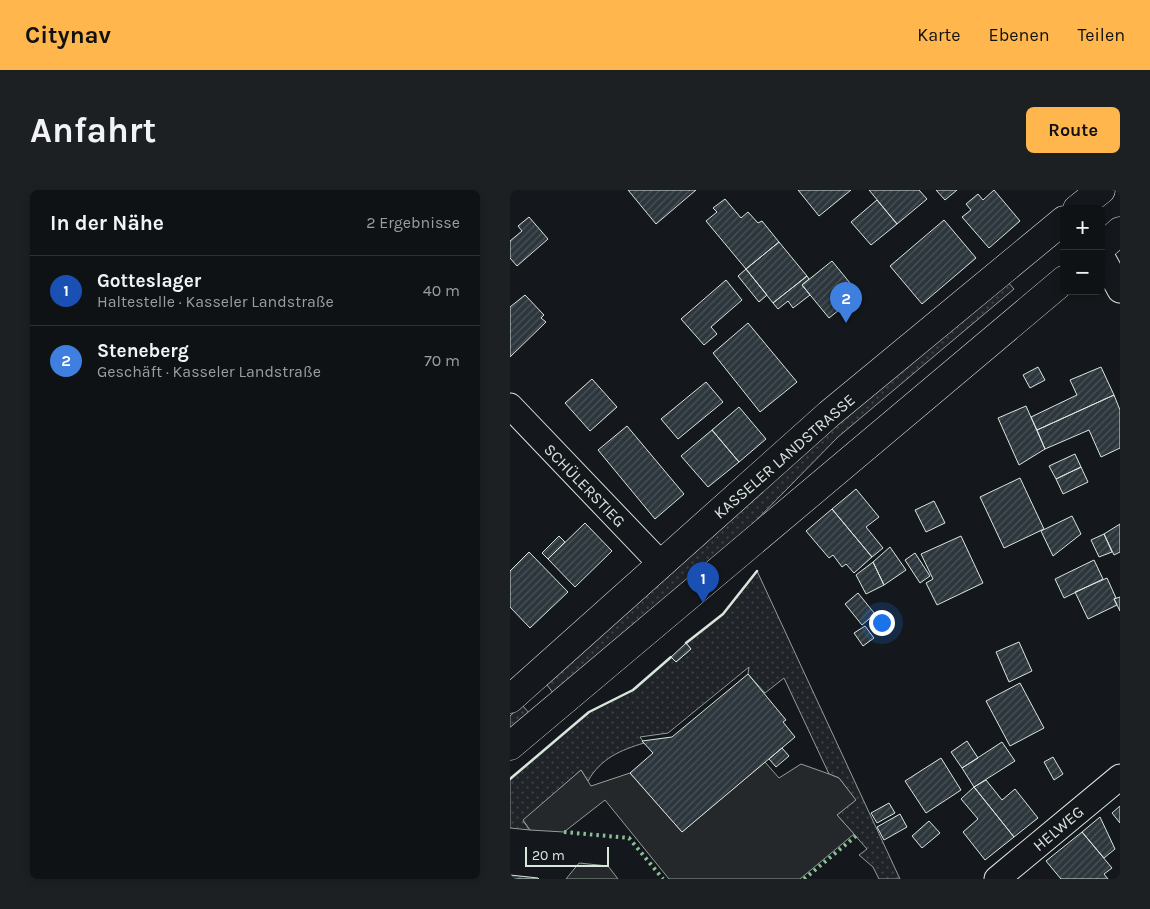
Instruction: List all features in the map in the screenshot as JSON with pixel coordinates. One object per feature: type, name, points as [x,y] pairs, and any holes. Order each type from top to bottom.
[{"type":"main road","name":"KASSELER LANDSTRASSE","points":[[510,699],[829,414],[1081,204]]},
{"type":"main road","points":[[1105,244],[1120,231]]},
{"type":"main road","points":[[510,746],[1060,283]]},
{"type":"street","points":[[1105,262],[1120,290]]},
{"type":"street","name":"SCHÜLERSTIEG","points":[[510,406],[661,564]]},
{"type":"street","name":"HELWEG","points":[[996,879],[1120,777]]},
{"type":"shaded area","points":[[1007,281],[1014,289],[838,437],[735,542],[554,694],[547,685],[835,427]]},
{"type":"shaded area","points":[[757,571],[900,879],[879,879],[873,867],[859,855],[867,849],[837,815],[855,800],[839,778],[829,774],[784,678],[765,693],[748,674],[749,667],[668,733],[640,737],[644,743],[612,756],[599,766],[588,781],[581,770],[523,821],[530,830],[510,828],[510,779],[589,712],[633,690],[671,657],[676,662],[691,649],[686,643],[723,614]]},
{"type":"shaded area","points":[[522,705],[530,714],[510,730],[510,716]]},
{"type":"shaded area","points":[[765,762],[779,778],[801,764],[839,778],[856,800],[837,815],[854,834],[800,879],[669,879],[605,800],[564,832],[530,830],[523,820],[581,770],[591,786],[630,773],[682,832]]},
{"type":"shaded area","points":[[579,863],[608,866],[618,879],[566,879]]},
{"type":"building","points":[[628,190],[696,190],[656,224]]},
{"type":"building","points":[[798,190],[851,190],[819,216]]},
{"type":"building","points":[[869,190],[919,190],[927,199],[897,224]]},
{"type":"building","points":[[936,190],[957,190],[945,200]]},
{"type":"building","points":[[994,190],[1020,221],[989,248],[962,217],[971,210],[966,204],[978,194],[983,200]]},
{"type":"building","points":[[725,199],[741,218],[748,212],[758,223],[762,221],[779,242],[746,269],[706,221],[717,212],[713,208]]},
{"type":"building","points":[[877,200],[897,224],[871,245],[851,222]]},
{"type":"building","points":[[529,217],[548,239],[517,266],[510,258],[510,241],[522,231],[518,226]]},
{"type":"building","points":[[944,220],[976,258],[922,304],[890,266]]},
{"type":"building","points":[[779,242],[807,276],[773,303],[746,269]]},
{"type":"building","points":[[832,261],[859,294],[829,318],[802,285]]},
{"type":"building","points":[[746,269],[767,295],[759,302],[738,276]]},
{"type":"building","points":[[807,276],[809,279],[802,285],[810,295],[793,308],[788,301],[778,309],[773,303]]},
{"type":"building","points":[[726,280],[742,300],[711,327],[717,334],[704,345],[681,319]]},
{"type":"building","points":[[525,295],[544,315],[541,318],[546,322],[510,357],[510,307]]},
{"type":"building","points":[[748,323],[797,382],[760,412],[713,353]]},
{"type":"building","points":[[1038,367],[1045,380],[1030,388],[1023,375]]},
{"type":"building","points":[[1101,367],[1114,395],[1037,430],[1031,417],[1077,395],[1070,380]]},
{"type":"building","points":[[592,379],[617,407],[590,431],[565,403]]},
{"type":"building","points":[[706,382],[723,402],[678,439],[661,419]]},
{"type":"building","points":[[1114,395],[1120,410],[1120,448],[1101,457],[1089,430],[1045,449],[1037,430]]},
{"type":"building","points":[[1026,406],[1045,449],[1019,465],[998,418]]},
{"type":"building","points":[[739,407],[766,439],[739,462],[712,430]]},
{"type":"building","points":[[627,426],[684,494],[655,519],[598,450]]},
{"type":"building","points":[[712,430],[739,462],[708,487],[681,456]]},
{"type":"building","points":[[1075,454],[1081,467],[1056,479],[1049,466]]},
{"type":"building","points":[[1081,467],[1088,482],[1063,494],[1056,479]]},
{"type":"building","points":[[1020,478],[1044,529],[1004,548],[980,497]]},
{"type":"building","points":[[856,489],[879,517],[866,527],[883,548],[872,557],[832,509]]},
{"type":"building","points":[[934,501],[945,523],[926,532],[915,510]]},
{"type":"building","points":[[832,509],[872,557],[854,573],[846,564],[842,567],[833,555],[829,558],[806,531]]},
{"type":"building","points":[[1072,516],[1081,534],[1053,556],[1041,531]]},
{"type":"building","points":[[585,523],[612,551],[575,587],[548,559]]},
{"type":"building","points":[[1120,524],[1120,552],[1114,555],[1104,534]]},
{"type":"building","points":[[1104,534],[1112,552],[1099,557],[1091,540]]},
{"type":"building","points":[[559,536],[565,542],[548,559],[542,553]]},
{"type":"building","points":[[961,536],[983,583],[937,605],[926,583],[933,579],[921,554]]},
{"type":"building","points":[[890,547],[906,570],[884,585],[873,562]]},
{"type":"building","points":[[529,552],[568,592],[530,628],[510,607],[510,571]]},
{"type":"building","points":[[915,553],[930,576],[920,583],[905,560]]},
{"type":"building","points":[[1094,560],[1103,579],[1064,598],[1055,579]]},
{"type":"building","points":[[873,562],[884,585],[866,594],[856,575]]},
{"type":"building","points":[[1107,578],[1117,605],[1088,619],[1075,592]]},
{"type":"building","points":[[858,593],[875,614],[862,625],[845,604]]},
{"type":"building","points":[[1120,597],[1120,611],[1114,599]]},
{"type":"building","points":[[865,626],[874,638],[863,646],[854,633]]},
{"type":"building","points":[[1019,642],[1032,671],[1009,682],[996,652]]},
{"type":"building","points":[[686,643],[691,649],[676,662],[671,657]]},
{"type":"building","points":[[748,674],[786,720],[783,722],[795,737],[682,832],[630,773],[653,753],[642,741],[672,737]]},
{"type":"building","points":[[1020,683],[1044,728],[1010,746],[986,701]]},
{"type":"building","points":[[967,741],[978,758],[962,768],[951,752]]},
{"type":"building","points":[[1002,742],[1015,761],[974,787],[962,768]]},
{"type":"building","points":[[782,748],[789,756],[776,767],[769,759]]},
{"type":"building","points":[[1053,757],[1063,774],[1054,780],[1044,762]]},
{"type":"building","points":[[941,758],[961,790],[926,813],[905,781]]},
{"type":"building","points":[[986,780],[1002,800],[1015,789],[1038,818],[1014,837],[974,787]]},
{"type":"building","points":[[974,787],[1014,837],[985,860],[963,832],[978,819],[961,799]]},
{"type":"building","points":[[889,803],[895,813],[877,823],[871,813]]},
{"type":"building","points":[[1120,806],[1120,823],[1112,813]]},
{"type":"building","points":[[900,814],[907,827],[884,840],[877,827]]},
{"type":"building","points":[[1100,817],[1115,849],[1104,858],[1082,832]]},
{"type":"building","points":[[929,821],[940,833],[922,848],[912,836]]},
{"type":"building","points":[[1082,832],[1112,868],[1104,874],[1108,879],[1061,879],[1046,861]]},
{"type":"building","points":[[510,875],[538,878],[539,879],[510,879]]},
{"type":"hedge","points":[[564,832],[629,838],[663,879]]},
{"type":"hedge","points":[[804,879],[856,836]]},
{"type":"wall","points":[[686,643],[723,614],[757,571]]},
{"type":"wall","points":[[510,779],[589,712],[633,690],[671,657]]},
{"type":"place","name":"Steneberg","points":[[846,323]]},
{"type":"place","name":"Gotteslager","points":[[703,603]]}]
